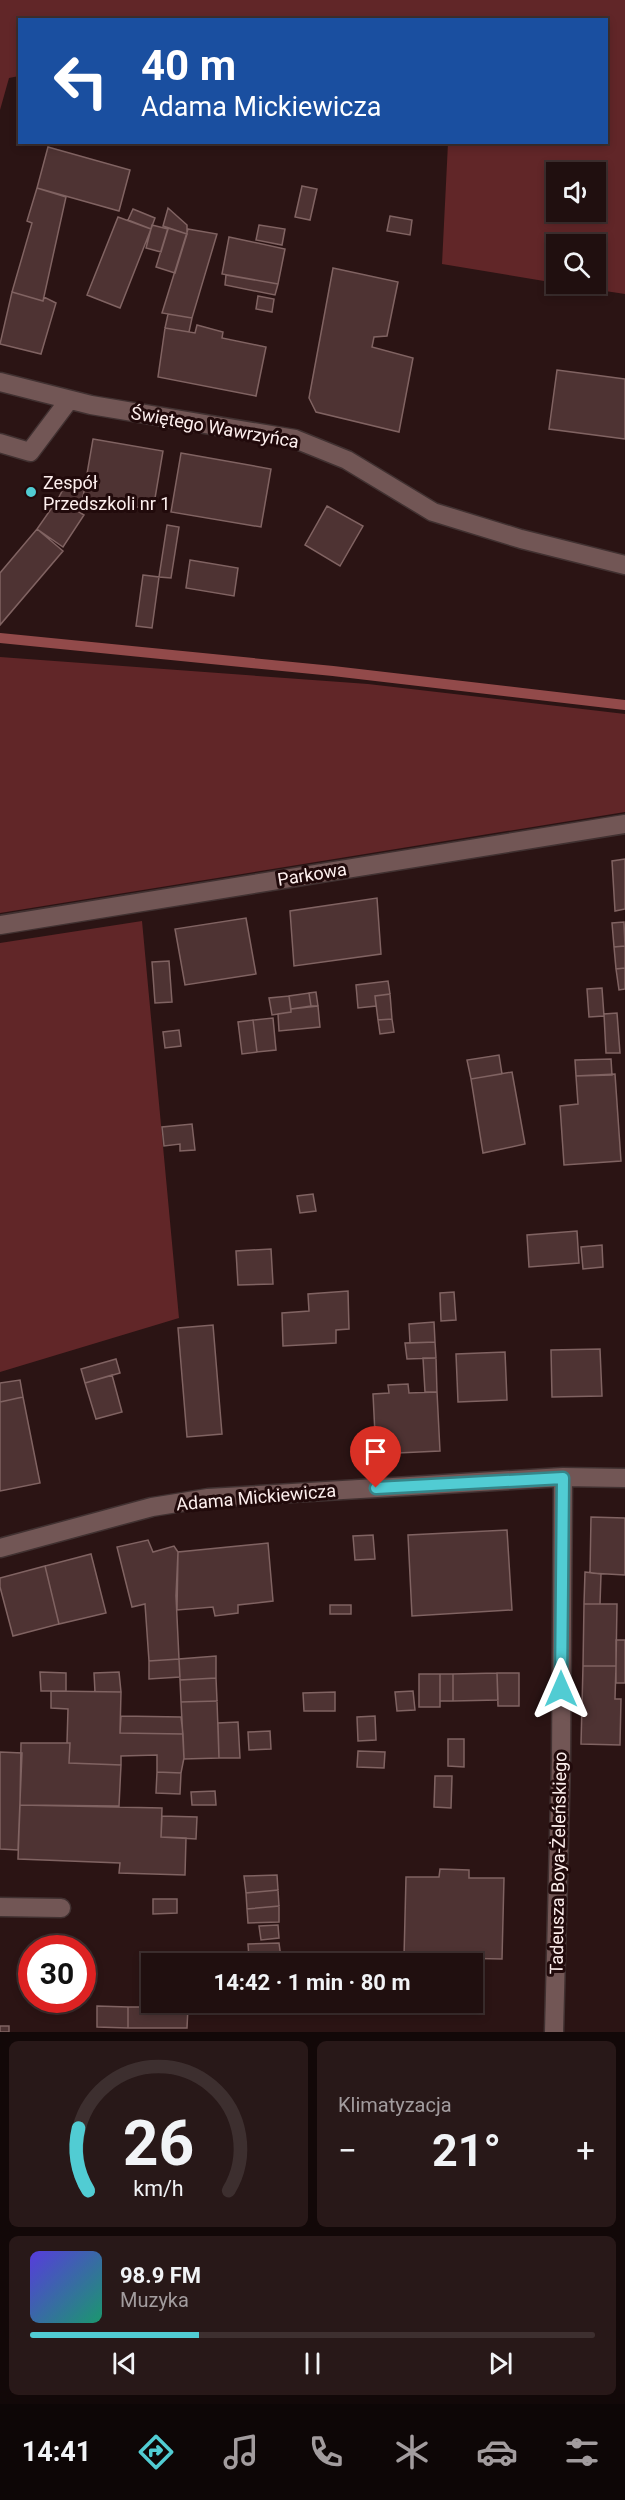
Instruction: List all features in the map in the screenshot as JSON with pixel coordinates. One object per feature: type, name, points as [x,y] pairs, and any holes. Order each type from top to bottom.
[{"type":"street","name":"Świętego Wawrzyńca","points":[[0,382],[69,400],[295,439],[347,460],[433,512],[521,539],[625,565]]},
{"type":"street","points":[[0,443],[30,452],[69,400]]},
{"type":"street","name":"Parkowa","points":[[0,925],[625,824]]},
{"type":"street","name":"Adama Mickiewicza","points":[[0,1548],[152,1507],[208,1498],[563,1478],[625,1478]]},
{"type":"street","name":"Tadeusza Boya-Żeleńskiego","points":[[554,2032],[561,1760],[563,1478]]},
{"type":"street","points":[[0,1907],[61,1908]]},
{"type":"shaded area","points":[[0,0],[625,0],[625,294],[606,291],[606,234],[546,234],[546,281],[442,264],[448,144],[608,144],[608,18],[18,18],[18,76],[9,78],[0,110]]},
{"type":"shaded area","points":[[0,657],[368,684],[625,714],[625,812],[0,913]]},
{"type":"shaded area","points":[[142,921],[179,1318],[0,1372],[0,943]]},
{"type":"building","points":[[48,147],[130,170],[119,211],[37,188]]},
{"type":"building","points":[[302,186],[317,189],[310,220],[295,217]]},
{"type":"building","points":[[37,188],[66,197],[43,301],[12,292],[32,223],[27,221]]},
{"type":"building","points":[[168,208],[187,225],[187,234],[163,226]]},
{"type":"building","points":[[133,209],[155,218],[151,229],[128,220]]},
{"type":"building","points":[[390,216],[412,220],[410,235],[387,231]]},
{"type":"building","points":[[118,217],[151,229],[120,308],[87,295]]},
{"type":"building","points":[[152,225],[168,229],[161,252],[146,248]]},
{"type":"building","points":[[259,225],[285,229],[282,245],[256,240]]},
{"type":"building","points":[[168,228],[187,234],[175,273],[156,267]]},
{"type":"building","points":[[188,229],[217,234],[192,318],[162,313]]},
{"type":"building","points":[[229,237],[285,249],[278,284],[222,274]]},
{"type":"building","points":[[333,268],[398,282],[387,336],[374,337],[372,347],[413,358],[399,432],[316,412],[309,398]]},
{"type":"building","points":[[226,275],[278,284],[275,295],[225,285]]},
{"type":"building","points":[[12,292],[43,301],[44,297],[56,303],[41,354],[0,344]]},
{"type":"building","points":[[258,296],[274,299],[272,312],[256,309]]},
{"type":"building","points":[[168,314],[192,318],[189,332],[165,328]]},
{"type":"building","points":[[197,325],[223,332],[222,338],[266,347],[256,396],[158,377],[165,328],[195,333]]},
{"type":"building","points":[[557,370],[625,379],[625,439],[549,429]]},
{"type":"building","points":[[93,439],[163,451],[153,510],[83,497]]},
{"type":"building","points":[[181,453],[271,469],[261,527],[171,512]]},
{"type":"building","points":[[69,478],[85,485],[83,497],[88,498],[81,512],[58,499]]},
{"type":"building","points":[[58,499],[84,515],[63,547],[37,529]]},
{"type":"building","points":[[327,506],[363,526],[340,566],[305,545]]},
{"type":"building","points":[[167,525],[179,527],[171,578],[159,577]]},
{"type":"building","points":[[37,529],[63,551],[0,625],[0,573]]},
{"type":"building","points":[[190,560],[238,568],[234,596],[186,588]]},
{"type":"building","points":[[143,575],[159,577],[152,628],[136,626]]},
{"type":"building","points":[[625,859],[625,909],[615,911],[612,861]]},
{"type":"building","points":[[377,898],[381,954],[294,966],[290,911]]},
{"type":"building","points":[[246,918],[256,974],[185,985],[175,929]]},
{"type":"building","points":[[624,922],[625,946],[614,947],[612,923]]},
{"type":"building","points":[[625,946],[625,968],[616,969],[614,947]]},
{"type":"building","points":[[169,961],[172,1002],[155,1003],[152,962]]},
{"type":"building","points":[[625,968],[625,989],[619,990],[616,969]]},
{"type":"building","points":[[388,981],[390,994],[375,996],[376,1006],[358,1008],[356,985]]},
{"type":"building","points":[[602,988],[604,1016],[589,1017],[587,989]]},
{"type":"building","points":[[316,992],[318,1006],[311,1006],[309,993]]},
{"type":"building","points":[[309,993],[311,1006],[291,1009],[289,996]]},
{"type":"building","points":[[390,994],[392,1019],[378,1020],[375,996]]},
{"type":"building","points":[[289,996],[291,1012],[272,1015],[269,998]]},
{"type":"building","points":[[318,1006],[320,1027],[279,1031],[278,1014],[291,1012],[291,1009]]},
{"type":"building","points":[[617,1013],[620,1053],[606,1053],[604,1014]]},
{"type":"building","points":[[273,1018],[276,1050],[257,1052],[253,1020]]},
{"type":"building","points":[[392,1019],[394,1032],[380,1034],[378,1020]]},
{"type":"building","points":[[253,1020],[257,1052],[242,1054],[238,1022]]},
{"type":"building","points":[[179,1030],[181,1046],[165,1048],[163,1032]]},
{"type":"building","points":[[499,1055],[502,1074],[471,1079],[467,1060]]},
{"type":"building","points":[[611,1059],[612,1075],[576,1076],[575,1060]]},
{"type":"building","points":[[512,1072],[525,1144],[483,1153],[471,1079]]},
{"type":"building","points":[[615,1074],[621,1161],[564,1165],[560,1106],[578,1104],[576,1076]]},
{"type":"building","points":[[192,1124],[195,1150],[180,1151],[180,1144],[164,1146],[162,1127]]},
{"type":"building","points":[[313,1194],[316,1211],[300,1213],[297,1196]]},
{"type":"building","points":[[577,1231],[579,1263],[529,1267],[527,1235]]},
{"type":"building","points":[[602,1245],[603,1267],[583,1269],[581,1247]]},
{"type":"building","points":[[271,1249],[273,1284],[238,1285],[236,1251]]},
{"type":"building","points":[[348,1291],[349,1329],[336,1330],[336,1343],[283,1346],[282,1313],[309,1311],[308,1294]]},
{"type":"building","points":[[454,1292],[456,1320],[441,1321],[440,1293]]},
{"type":"building","points":[[434,1322],[435,1342],[410,1343],[409,1324]]},
{"type":"building","points":[[213,1325],[222,1434],[187,1437],[178,1328]]},
{"type":"building","points":[[435,1342],[436,1358],[407,1359],[405,1343]]},
{"type":"building","points":[[600,1349],[602,1396],[552,1397],[551,1350]]},
{"type":"building","points":[[505,1352],[507,1400],[458,1402],[456,1354]]},
{"type":"building","points":[[423,1358],[436,1358],[437,1392],[425,1392]]},
{"type":"building","points":[[116,1359],[120,1373],[85,1383],[81,1369]]},
{"type":"building","points":[[112,1375],[122,1412],[96,1419],[85,1383]]},
{"type":"building","points":[[20,1380],[23,1397],[0,1402],[0,1383]]},
{"type":"building","points":[[408,1384],[409,1393],[437,1392],[440,1451],[376,1454],[373,1394],[389,1393],[388,1385]]},
{"type":"building","points":[[23,1397],[40,1483],[0,1491],[0,1402]]},
{"type":"building","points":[[591,1517],[625,1518],[625,1575],[590,1573]]},
{"type":"building","points":[[507,1530],[512,1610],[412,1616],[408,1535]]},
{"type":"building","points":[[373,1535],[375,1559],[355,1560],[353,1536]]},
{"type":"building","points":[[148,1540],[153,1552],[174,1546],[178,1552],[176,1596],[179,1659],[149,1661],[145,1604],[132,1607],[117,1547]]},
{"type":"building","points":[[268,1543],[273,1601],[238,1605],[238,1613],[215,1616],[213,1607],[177,1610],[178,1552]]},
{"type":"building","points":[[91,1554],[106,1613],[59,1624],[45,1566]]},
{"type":"building","points":[[45,1566],[59,1624],[13,1636],[0,1587],[0,1578]]},
{"type":"building","points":[[585,1572],[601,1574],[600,1604],[584,1604]]},
{"type":"building","points":[[584,1604],[617,1604],[616,1666],[583,1666]]},
{"type":"building","points":[[330,1605],[351,1605],[351,1614],[330,1614]]},
{"type":"building","points":[[616,1640],[625,1640],[625,1683],[616,1683]]},
{"type":"building","points":[[216,1656],[216,1678],[180,1680],[179,1659]]},
{"type":"building","points":[[179,1659],[180,1677],[149,1679],[149,1661]]},
{"type":"building","points":[[583,1666],[616,1666],[615,1699],[621,1699],[620,1745],[581,1744]]},
{"type":"building","points":[[40,1672],[66,1673],[66,1691],[41,1691]]},
{"type":"building","points":[[119,1672],[121,1692],[95,1692],[94,1673]]},
{"type":"building","points":[[497,1673],[498,1700],[453,1701],[453,1674]]},
{"type":"building","points":[[497,1673],[519,1673],[519,1706],[498,1706]]},
{"type":"building","points":[[419,1674],[440,1674],[440,1707],[419,1707]]},
{"type":"building","points":[[440,1674],[453,1674],[453,1701],[440,1701]]},
{"type":"building","points":[[216,1678],[217,1701],[181,1702],[180,1680]]},
{"type":"building","points":[[51,1691],[121,1692],[120,1733],[183,1734],[184,1758],[181,1773],[157,1772],[157,1755],[121,1756],[121,1765],[69,1763],[68,1709],[51,1708]]},
{"type":"building","points":[[413,1691],[415,1710],[397,1711],[395,1692]]},
{"type":"building","points":[[335,1692],[335,1711],[304,1711],[303,1693]]},
{"type":"building","points":[[217,1701],[219,1758],[184,1759],[181,1702]]},
{"type":"building","points":[[121,1716],[181,1717],[183,1734],[120,1733]]},
{"type":"building","points":[[375,1716],[376,1740],[358,1741],[357,1717]]},
{"type":"building","points":[[238,1722],[240,1758],[219,1758],[218,1723]]},
{"type":"building","points":[[270,1731],[271,1749],[249,1750],[248,1732]]},
{"type":"building","points":[[448,1739],[464,1739],[464,1767],[448,1766]]},
{"type":"building","points":[[21,1743],[70,1743],[69,1763],[121,1765],[119,1806],[20,1805]]},
{"type":"building","points":[[358,1751],[385,1752],[384,1768],[357,1767]]},
{"type":"building","points":[[0,1752],[22,1753],[18,1850],[0,1849]]},
{"type":"building","points":[[157,1772],[181,1773],[180,1794],[156,1793]]},
{"type":"building","points":[[435,1776],[452,1776],[451,1808],[434,1807]]},
{"type":"building","points":[[215,1791],[216,1805],[192,1805],[191,1792]]},
{"type":"building","points":[[20,1805],[162,1808],[161,1837],[186,1838],[185,1875],[119,1873],[120,1863],[18,1859]]},
{"type":"building","points":[[162,1816],[197,1817],[196,1839],[161,1837]]},
{"type":"building","points":[[440,1869],[469,1870],[469,1878],[504,1878],[502,1959],[483,1959],[483,1953],[404,1953],[406,1877],[439,1877]]},
{"type":"building","points":[[277,1875],[278,1890],[246,1893],[244,1876]]},
{"type":"building","points":[[278,1890],[279,1906],[247,1909],[246,1893]]},
{"type":"building","points":[[153,1899],[177,1899],[177,1913],[153,1914]]},
{"type":"building","points":[[279,1906],[279,1922],[248,1923],[247,1909]]},
{"type":"building","points":[[278,1925],[279,1938],[261,1940],[259,1926]]},
{"type":"building","points":[[279,1943],[280,1953],[249,1953],[248,1944]]},
{"type":"building","points":[[97,2006],[128,2007],[128,2028],[97,2027]]},
{"type":"building","points":[[128,2007],[141,2007],[141,2013],[188,2013],[187,2028],[128,2028]]},
{"type":"building","points":[[0,2026],[9,2026],[9,2032],[0,2032]]},
{"type":"waterway","points":[[0,638],[333,671],[625,705]]},
{"type":"place","name":"Zespół Przedszkoli nr 1","points":[[31,492]]},
{"type":"route","points":[[376,1488],[563,1478],[561,1689]]}]
